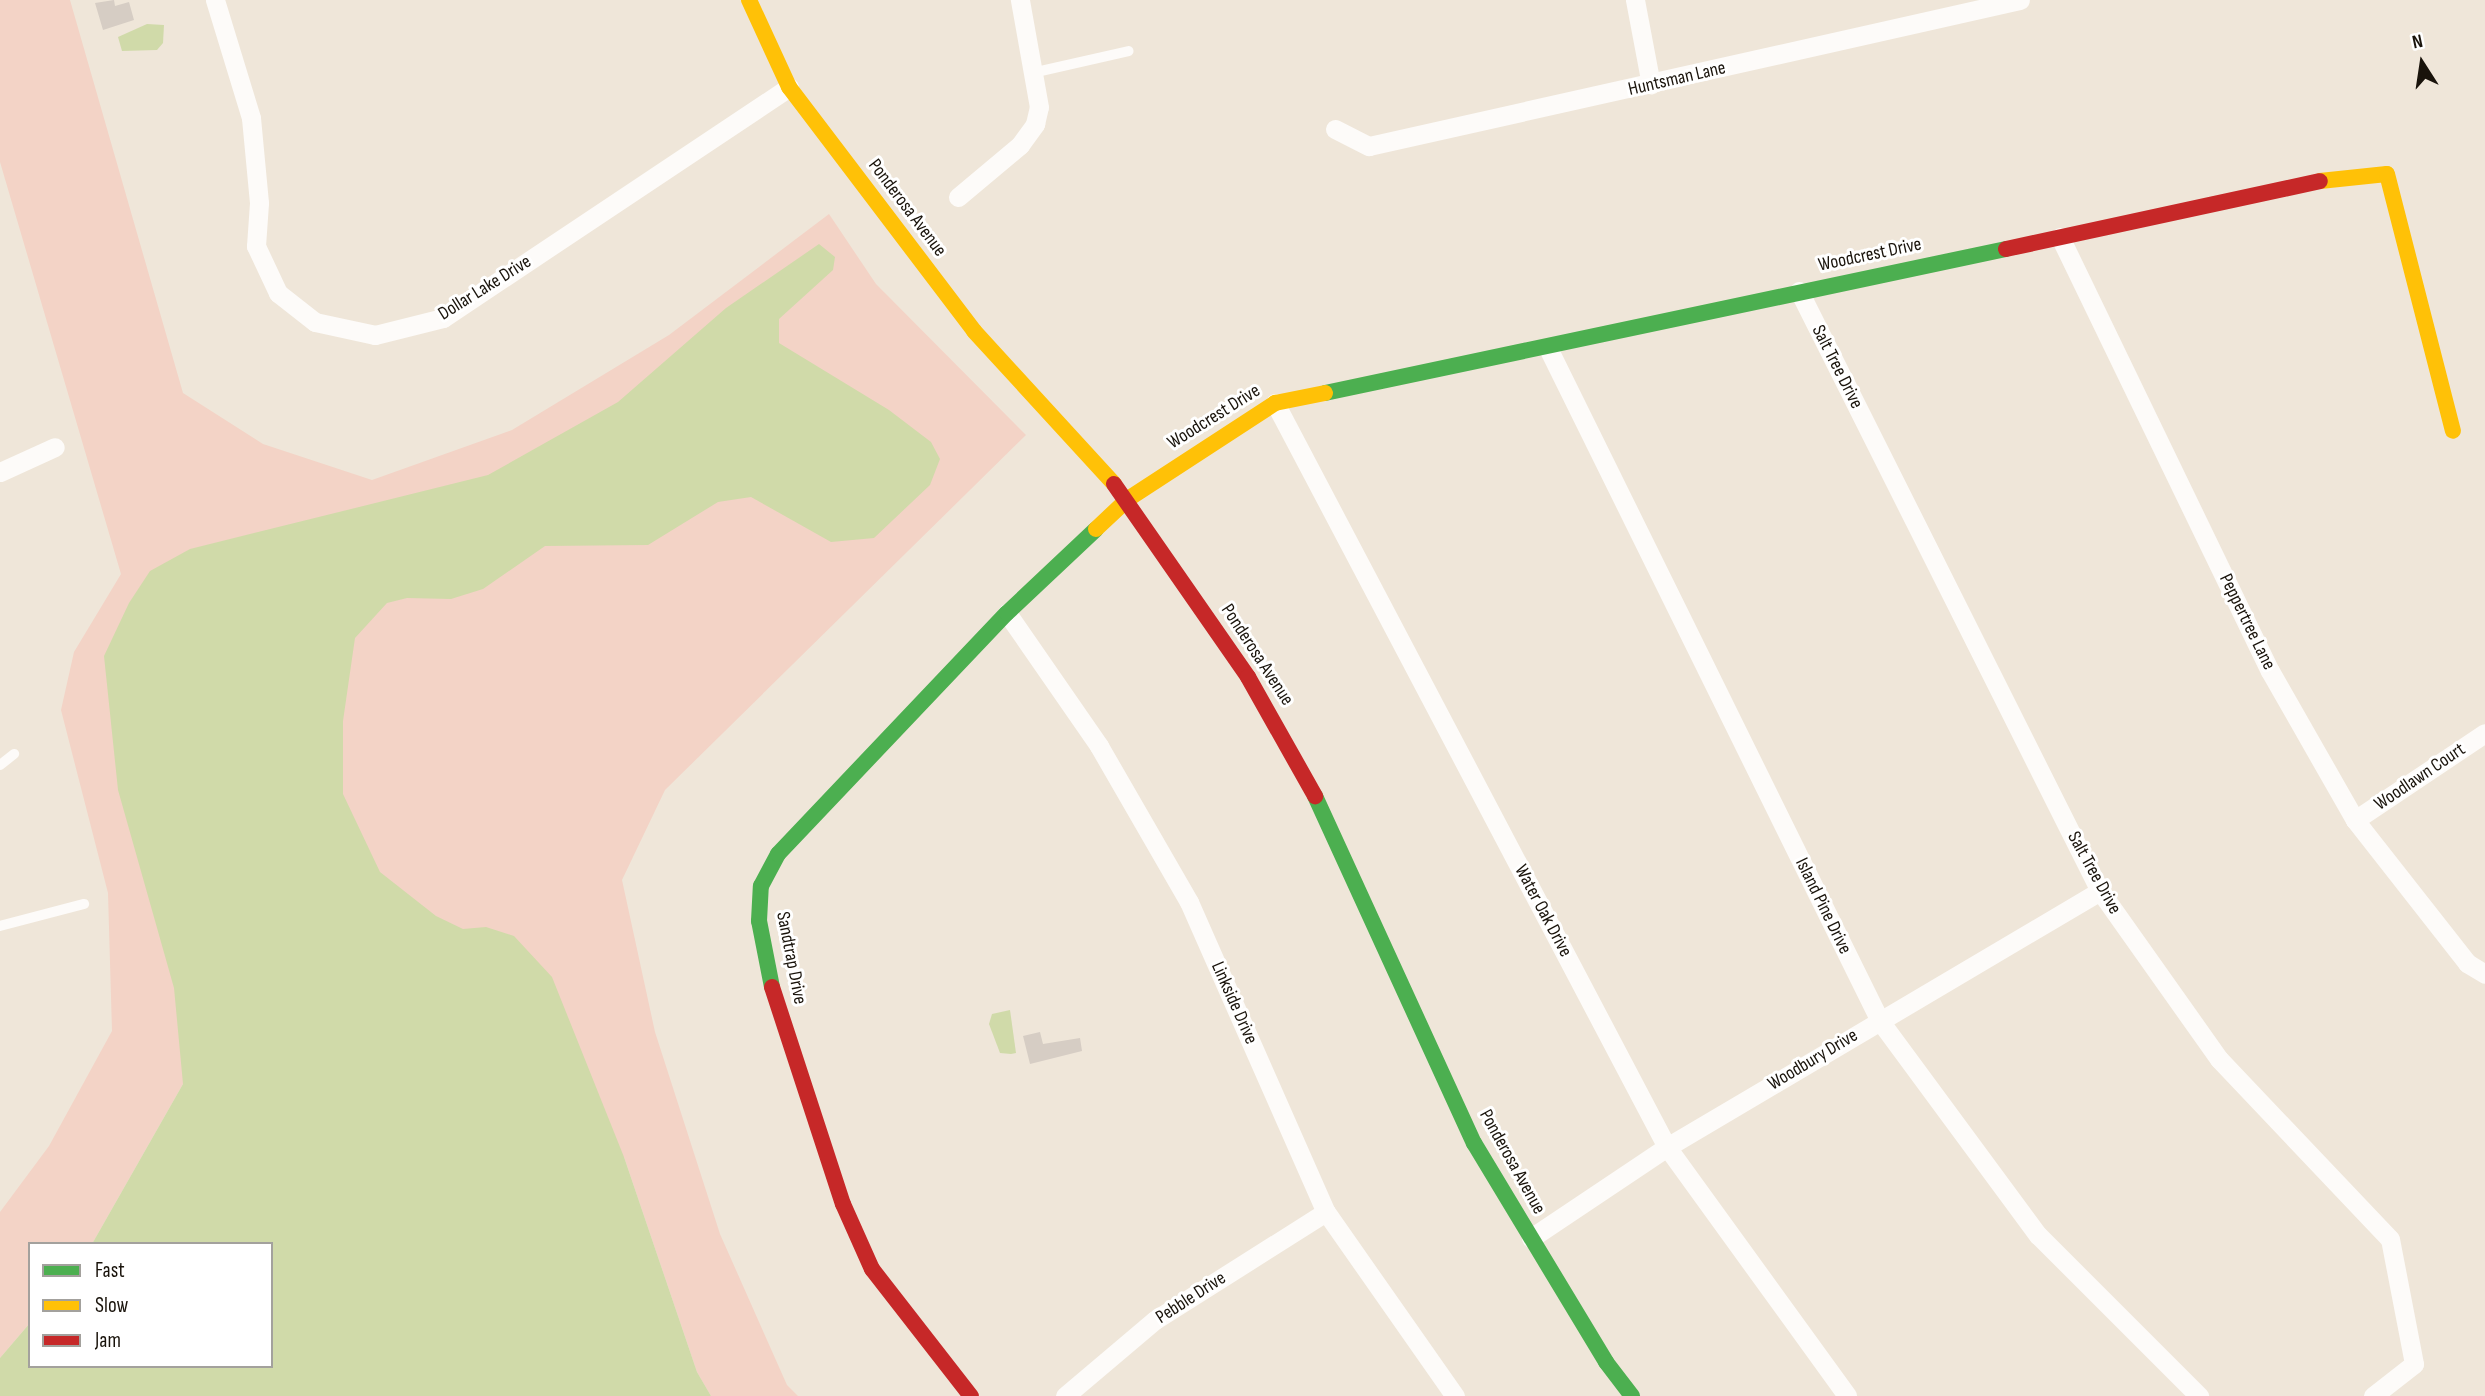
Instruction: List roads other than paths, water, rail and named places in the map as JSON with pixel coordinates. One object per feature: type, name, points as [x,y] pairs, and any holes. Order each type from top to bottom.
[{"type":"street","name":"Dollar Lake Drive","points":[[215,0],[251,118],[259,203],[256,246],[278,293],[315,322],[375,335],[443,318],[789,87]]},
{"type":"street","name":"Ponderosa Avenue","points":[[750,0],[789,87],[974,331],[1128,499],[1248,677],[1306,776],[1474,1143],[1606,1362],[1632,1396]]},
{"type":"street","points":[[958,197],[1028,135],[1039,107],[1020,0]]},
{"type":"street","points":[[1635,0],[1651,85]]},
{"type":"street","name":"Huntsman Lane","points":[[1335,129],[1368,146],[1651,85],[2020,0]]},
{"type":"street","name":"Woodcrest Drive","points":[[1128,499],[1275,403],[1548,348],[1799,291],[2344,176],[2387,174],[2453,431]]},
{"type":"street","name":"Peppertree Lane","points":[[2060,237],[2270,671],[2355,820],[2467,963],[2485,974]]},
{"type":"street","name":"Salt Tree Drive","points":[[1799,291],[2100,891],[2219,1059],[2390,1239],[2414,1364],[2373,1396]]},
{"type":"street","name":"Island Pine Drive","points":[[1548,348],[1880,1021],[2038,1235],[2199,1396]]},
{"type":"street","name":"Water Oak Drive","points":[[1275,403],[1667,1147],[1847,1396]]},
{"type":"street","points":[[0,471],[55,447]]},
{"type":"street","name":"Sandtrap Drive","points":[[971,1396],[872,1269],[843,1204],[774,995],[759,921],[761,886],[778,855],[1007,613],[1128,499]]},
{"type":"street","name":"Linkside Drive","points":[[1007,613],[1099,746],[1189,902],[1326,1212],[1455,1396]]},
{"type":"street","name":"Woodlawn Court","points":[[2355,820],[2485,733]]},
{"type":"street","name":"Woodbury Drive","points":[[1531,1238],[1667,1147],[2100,891]]},
{"type":"street","name":"Pebble Drive","points":[[1065,1396],[1155,1320],[1326,1212]]},
{"type":"lane","points":[[1032,73],[1129,51]]},
{"type":"lane","points":[[0,765],[14,754]]},
{"type":"lane","points":[[0,926],[84,904]]}]
